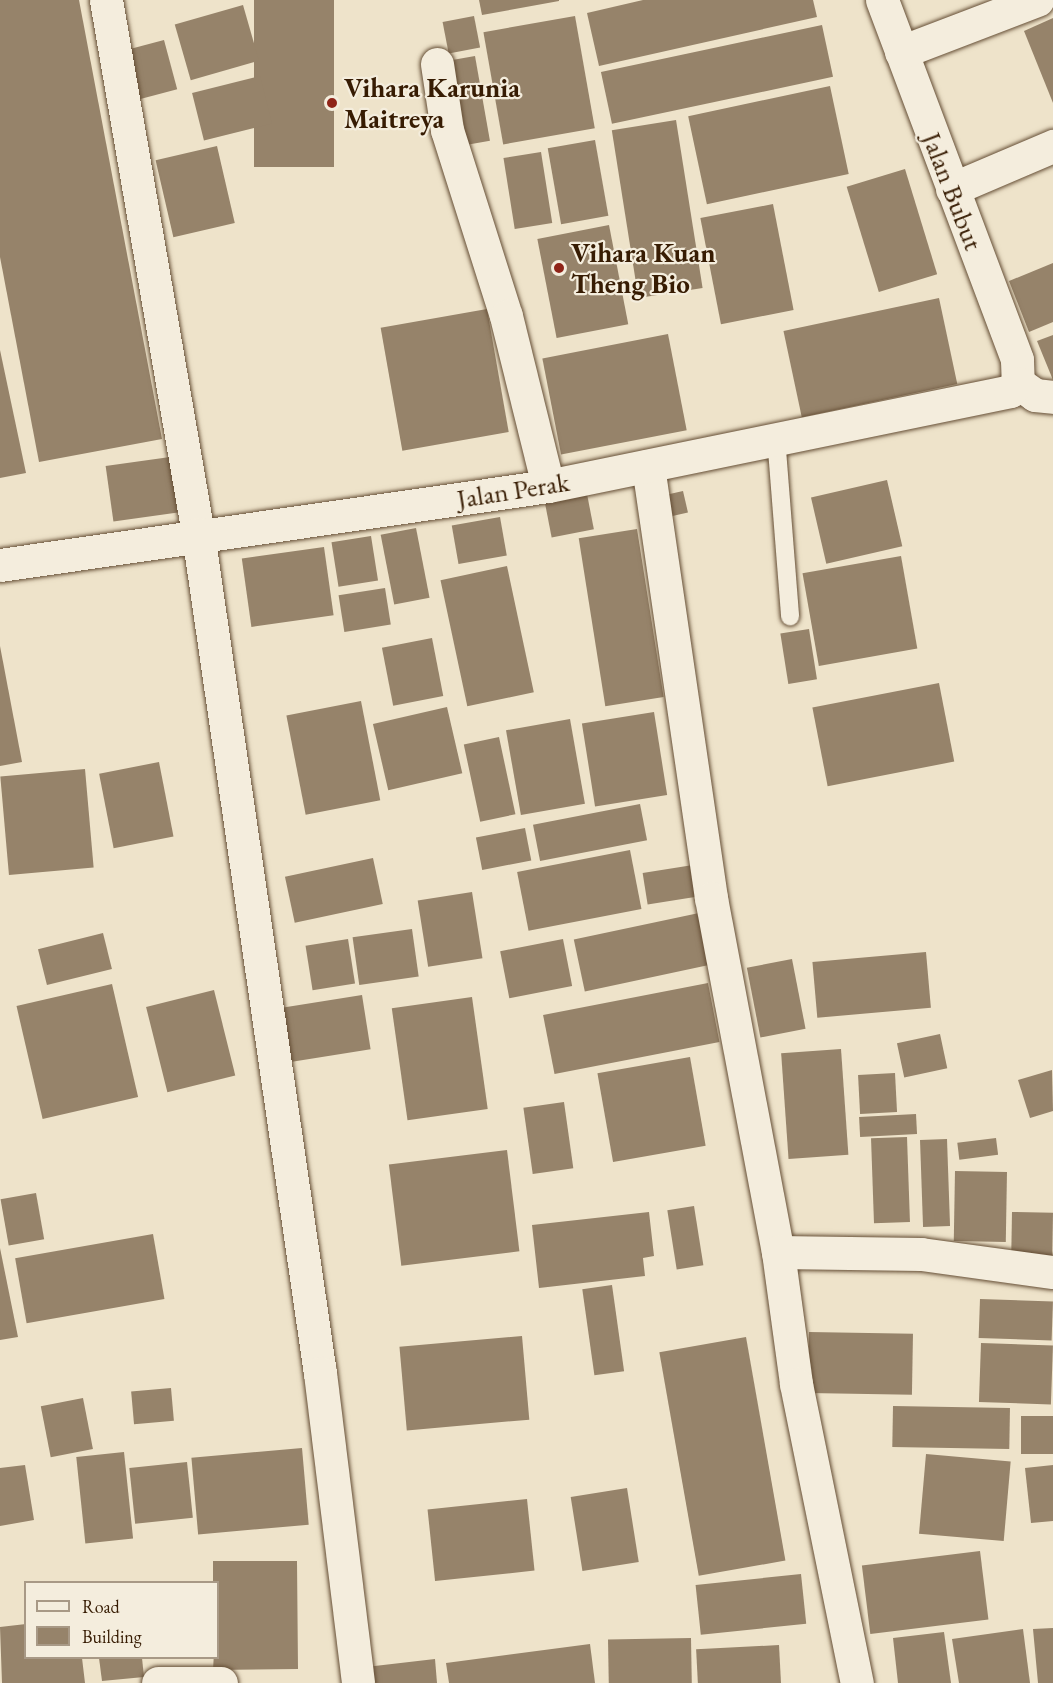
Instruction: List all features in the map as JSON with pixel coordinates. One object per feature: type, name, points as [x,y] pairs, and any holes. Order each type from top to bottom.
[{"type":"street","points":[[106,0],[198,534],[320,1373],[358,1683]]},
{"type":"street","name":"Jalan Bubut","points":[[882,0],[1017,360],[1018,383]]},
{"type":"street","points":[[901,52],[1037,0]]},
{"type":"street","points":[[437,64],[447,130],[506,316],[548,486]]},
{"type":"street","points":[[952,189],[1053,146]]},
{"type":"street","points":[[1018,383],[1053,398]]},
{"type":"street","name":"Jalan Perak","points":[[0,564],[548,486],[776,437],[1010,391],[1018,383]]},
{"type":"street","points":[[648,466],[711,898],[778,1252],[796,1384],[857,1683]]},
{"type":"street","points":[[778,1252],[921,1254],[1053,1272]]},
{"type":"street","points":[[158,1683],[221,1683]]},
{"type":"lane","points":[[776,437],[790,616]]},
{"type":"building","points":[[0,0],[79,0],[162,439],[39,462],[0,257]]},
{"type":"building","points":[[254,0],[334,0],[334,167],[254,167]]},
{"type":"building","points":[[479,0],[559,0],[559,1],[482,15]]},
{"type":"building","points":[[643,0],[813,0],[817,17],[599,66],[587,13]]},
{"type":"building","points":[[243,5],[259,61],[191,80],[175,25]]},
{"type":"building","points":[[474,16],[480,47],[449,54],[443,22]]},
{"type":"building","points":[[575,16],[595,128],[503,144],[483,32]]},
{"type":"building","points":[[1053,18],[1053,103],[1024,31]]},
{"type":"building","points":[[822,25],[833,77],[612,124],[601,72]]},
{"type":"building","points":[[164,40],[177,89],[138,100],[124,51]]},
{"type":"building","points":[[475,56],[490,141],[467,145],[452,60]]},
{"type":"building","points":[[260,76],[272,124],[204,140],[192,93]]},
{"type":"building","points":[[830,86],[849,174],[707,204],[688,116]]},
{"type":"building","points":[[676,120],[703,288],[638,298],[612,130]]},
{"type":"building","points":[[595,140],[608,216],[561,224],[548,148]]},
{"type":"building","points":[[217,146],[235,223],[173,237],[156,160]]},
{"type":"building","points":[[541,152],[552,223],[515,229],[503,158]]},
{"type":"building","points":[[905,169],[937,274],[879,292],[847,187]]},
{"type":"building","points":[[773,204],[794,310],[721,324],[700,218]]},
{"type":"building","points":[[609,225],[628,324],[557,338],[537,239]]},
{"type":"building","points":[[1053,263],[1053,322],[1029,332],[1009,281]]},
{"type":"building","points":[[939,298],[957,384],[802,417],[783,331]]},
{"type":"building","points":[[487,309],[509,432],[402,451],[381,328]]},
{"type":"building","points":[[668,334],[687,430],[561,455],[542,358]]},
{"type":"building","points":[[1053,335],[1053,380],[1037,341]]},
{"type":"building","points":[[0,350],[26,473],[0,478]]},
{"type":"building","points":[[170,457],[178,512],[113,522],[106,466]]},
{"type":"building","points":[[887,480],[902,546],[826,564],[811,498]]},
{"type":"building","points":[[683,491],[688,512],[671,516],[666,495]]},
{"type":"building","points":[[587,494],[594,529],[552,538],[545,502]]},
{"type":"building","points":[[500,517],[507,555],[459,564],[452,526]]},
{"type":"building","points":[[416,528],[430,598],[394,605],[381,535]]},
{"type":"building","points":[[637,529],[664,697],[605,706],[579,538]]},
{"type":"building","points":[[371,536],[378,580],[339,587],[331,542]]},
{"type":"building","points":[[324,547],[334,615],[251,627],[242,559]]},
{"type":"building","points":[[901,556],[917,649],[819,666],[803,573]]},
{"type":"building","points":[[507,566],[534,692],[467,706],[440,580]]},
{"type":"building","points":[[385,588],[391,625],[344,632],[339,595]]},
{"type":"building","points":[[809,629],[817,679],[788,684],[780,634]]},
{"type":"building","points":[[432,638],[443,696],[393,706],[382,648]]},
{"type":"building","points":[[0,646],[22,762],[0,766]]},
{"type":"building","points":[[939,683],[954,762],[828,786],[812,708]]},
{"type":"building","points":[[361,701],[380,800],[306,815],[286,716]]},
{"type":"building","points":[[447,707],[462,773],[388,790],[373,724]]},
{"type":"building","points":[[654,712],[667,795],[595,806],[582,723]]},
{"type":"building","points":[[570,719],[585,804],[521,815],[506,730]]},
{"type":"building","points":[[499,737],[515,814],[480,822],[464,744]]},
{"type":"building","points":[[159,762],[174,837],[114,848],[99,774]]},
{"type":"building","points":[[85,769],[94,868],[9,875],[0,776]]},
{"type":"building","points":[[640,804],[647,840],[540,861],[533,825]]},
{"type":"building","points":[[525,828],[531,860],[482,870],[476,838]]},
{"type":"building","points":[[630,850],[641,909],[529,931],[517,872]]},
{"type":"building","points":[[373,858],[383,904],[295,923],[285,877]]},
{"type":"building","points":[[693,865],[698,897],[648,905],[643,873]]},
{"type":"building","points":[[472,892],[482,958],[428,967],[418,901]]},
{"type":"building","points":[[699,913],[710,965],[585,991],[574,940]]},
{"type":"building","points":[[412,929],[419,977],[359,985],[353,937]]},
{"type":"building","points":[[103,933],[112,969],[47,985],[38,949]]},
{"type":"building","points":[[348,939],[355,983],[313,990],[306,946]]},
{"type":"building","points":[[563,939],[572,986],[509,998],[500,951]]},
{"type":"building","points":[[926,952],[931,1008],[817,1018],[812,962]]},
{"type":"building","points":[[792,959],[806,1029],[760,1037],[747,968]]},
{"type":"building","points":[[708,983],[719,1042],[555,1074],[543,1015]]},
{"type":"building","points":[[112,984],[138,1097],[43,1119],[17,1006]]},
{"type":"building","points":[[214,990],[235,1075],[167,1092],[146,1007]]},
{"type":"building","points":[[362,995],[371,1049],[291,1062],[282,1008]]},
{"type":"building","points":[[472,997],[488,1109],[408,1120],[392,1008]]},
{"type":"building","points":[[940,1034],[947,1068],[904,1077],[897,1043]]},
{"type":"building","points":[[841,1049],[848,1155],[789,1159],[781,1053]]},
{"type":"building","points":[[690,1057],[706,1146],[613,1162],[597,1073]]},
{"type":"building","points":[[1052,1070],[1053,1111],[1030,1118],[1018,1080]]},
{"type":"building","points":[[895,1073],[897,1112],[860,1114],[858,1075]]},
{"type":"building","points":[[564,1102],[573,1168],[533,1174],[523,1108]]},
{"type":"building","points":[[916,1114],[917,1134],[860,1137],[859,1117]]},
{"type":"building","points":[[907,1137],[910,1222],[874,1223],[871,1138]]},
{"type":"building","points":[[996,1138],[998,1155],[959,1160],[957,1143]]},
{"type":"building","points":[[947,1139],[950,1226],[923,1227],[920,1140]]},
{"type":"building","points":[[507,1150],[519,1251],[401,1266],[389,1165]]},
{"type":"building","points":[[955,1171],[1007,1172],[1006,1242],[954,1241]]},
{"type":"building","points":[[36,1193],[44,1239],[9,1246],[1,1199]]},
{"type":"building","points":[[694,1206],[703,1265],[677,1269],[667,1210]]},
{"type":"building","points":[[649,1212],[654,1256],[643,1258],[645,1276],[539,1288],[532,1225]]},
{"type":"building","points":[[1012,1212],[1053,1213],[1052,1263],[1011,1262]]},
{"type":"building","points":[[153,1234],[164,1299],[27,1323],[15,1258]]},
{"type":"building","points":[[0,1248],[18,1337],[0,1340]]},
{"type":"building","points":[[612,1285],[624,1371],[594,1375],[582,1289]]},
{"type":"building","points":[[980,1299],[1053,1302],[1052,1341],[979,1338]]},
{"type":"building","points":[[809,1332],[913,1334],[912,1395],[808,1393]]},
{"type":"building","points":[[522,1336],[529,1420],[407,1430],[399,1347]]},
{"type":"building","points":[[746,1337],[785,1561],[699,1576],[659,1352]]},
{"type":"building","points":[[981,1343],[1053,1346],[1051,1404],[979,1402]]},
{"type":"building","points":[[171,1388],[174,1421],[134,1424],[131,1391]]},
{"type":"building","points":[[83,1398],[93,1449],[51,1457],[41,1406]]},
{"type":"building","points":[[893,1406],[1010,1408],[1009,1449],[892,1447]]},
{"type":"building","points":[[1021,1416],[1053,1416],[1053,1454],[1021,1454]]},
{"type":"building","points":[[302,1448],[309,1525],[198,1534],[191,1458]]},
{"type":"building","points":[[124,1452],[133,1539],[85,1544],[76,1457]]},
{"type":"building","points":[[926,1454],[1011,1461],[1004,1541],[919,1534]]},
{"type":"building","points":[[187,1462],[193,1518],[135,1524],[129,1468]]},
{"type":"building","points":[[25,1465],[34,1520],[0,1526],[0,1468]]},
{"type":"building","points":[[1053,1465],[1053,1521],[1031,1523],[1025,1468]]},
{"type":"building","points":[[627,1488],[639,1562],[582,1571],[571,1497]]},
{"type":"building","points":[[527,1499],[535,1571],[435,1581],[428,1509]]},
{"type":"building","points":[[980,1551],[988,1619],[870,1634],[862,1566]]},
{"type":"building","points":[[213,1561],[297,1561],[298,1669],[213,1670],[214,1659],[219,1659],[219,1581],[213,1581]]},
{"type":"building","points":[[801,1574],[806,1624],[701,1635],[696,1585]]},
{"type":"building","points":[[24,1624],[24,1659],[82,1659],[85,1683],[2,1683],[0,1627]]},
{"type":"building","points":[[1053,1628],[1053,1683],[1038,1683],[1033,1629]]},
{"type":"building","points":[[1023,1629],[1030,1683],[959,1683],[952,1639]]},
{"type":"building","points":[[944,1632],[951,1683],[898,1683],[893,1638]]},
{"type":"building","points":[[691,1638],[692,1683],[609,1683],[608,1639]]},
{"type":"building","points":[[590,1644],[595,1683],[449,1683],[446,1663]]},
{"type":"building","points":[[779,1645],[781,1683],[698,1683],[696,1649]]},
{"type":"building","points":[[99,1659],[142,1659],[144,1677],[102,1681]]},
{"type":"building","points":[[435,1659],[437,1683],[368,1683],[366,1667]]},
{"type":"place","name":"Vihara Karunia Maitreya","points":[[332,103]]},
{"type":"place","name":"Vihara Kuan Theng Bio","points":[[559,268]]}]
